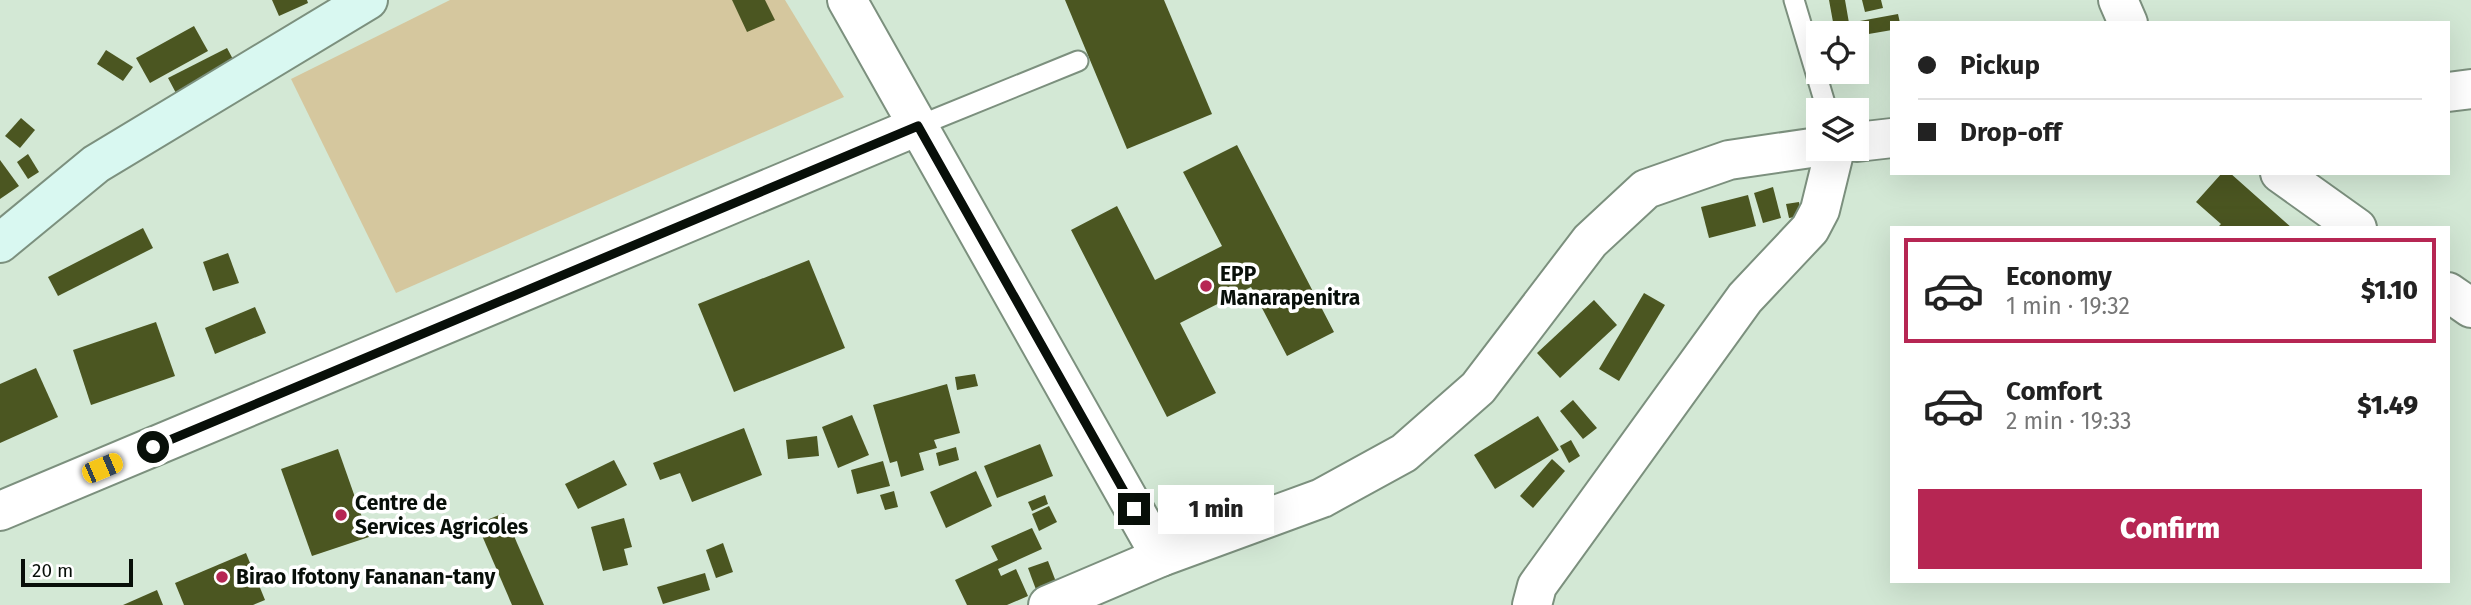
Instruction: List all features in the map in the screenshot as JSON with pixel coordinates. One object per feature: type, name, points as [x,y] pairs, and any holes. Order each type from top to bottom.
[{"type":"main road","points":[[0,243],[96,164],[368,0]]},
{"type":"street","points":[[847,0],[1161,557]]},
{"type":"street","points":[[2118,0],[2127,21]]},
{"type":"street","points":[[2450,92],[2471,89]]},
{"type":"street","points":[[0,511],[918,126]]},
{"type":"street","points":[[1869,141],[1890,138]]},
{"type":"street","points":[[1048,605],[1161,557],[1322,498],[1405,453],[1478,388],[1590,241],[1646,189],[1729,160],[1806,149]]},
{"type":"street","points":[[1532,605],[1537,586],[1745,298],[1810,229],[1819,210],[1832,161]]},
{"type":"street","points":[[2283,175],[2354,226]]},
{"type":"street","points":[[2450,293],[2471,308]]},
{"type":"lane","points":[[1794,0],[1823,98]]},
{"type":"lane","points":[[918,126],[1078,61]]},
{"type":"shaded area","points":[[450,0],[785,0],[844,97],[396,293],[291,79]]},
{"type":"building","points":[[272,0],[307,0],[308,3],[279,16]]},
{"type":"building","points":[[732,0],[765,0],[775,20],[747,32]]},
{"type":"building","points":[[1065,0],[1164,0],[1212,114],[1127,149]]},
{"type":"building","points":[[1829,0],[1845,0],[1849,21],[1833,21]]},
{"type":"building","points":[[1862,0],[1881,0],[1883,8],[1865,12]]},
{"type":"building","points":[[1898,14],[1900,21],[1890,21],[1890,30],[1869,34],[1869,21],[1860,21]]},
{"type":"building","points":[[194,26],[208,51],[150,83],[136,58]]},
{"type":"building","points":[[227,48],[235,63],[176,93],[168,78]]},
{"type":"building","points":[[106,50],[133,67],[123,81],[97,64]]},
{"type":"building","points":[[21,118],[35,130],[20,148],[5,136]]},
{"type":"building","points":[[1237,145],[1334,332],[1287,356],[1251,287],[1180,323],[1216,393],[1167,417],[1071,230],[1117,206],[1155,280],[1222,246],[1183,172]]},
{"type":"building","points":[[28,154],[39,172],[28,179],[17,162]]},
{"type":"building","points":[[0,160],[19,186],[0,199]]},
{"type":"building","points":[[2220,175],[2232,175],[2290,226],[2219,226],[2221,224],[2196,202]]},
{"type":"building","points":[[1773,187],[1781,218],[1763,223],[1754,193]]},
{"type":"building","points":[[1748,195],[1756,226],[1709,238],[1701,207]]},
{"type":"building","points":[[1799,202],[1801,216],[1789,218],[1786,204]]},
{"type":"building","points":[[143,228],[153,248],[58,296],[48,277]]},
{"type":"building","points":[[228,253],[239,283],[213,291],[203,262]]},
{"type":"building","points":[[809,260],[845,348],[734,392],[698,304]]},
{"type":"building","points":[[1644,293],[1665,305],[1619,381],[1599,369]]},
{"type":"building","points":[[1594,300],[1617,325],[1560,378],[1537,353]]},
{"type":"building","points":[[255,307],[266,333],[215,354],[205,328]]},
{"type":"building","points":[[156,322],[175,376],[91,405],[73,350]]},
{"type":"building","points":[[36,368],[58,417],[0,443],[0,384]]},
{"type":"building","points":[[975,374],[978,386],[957,390],[955,377]]},
{"type":"building","points":[[947,384],[960,433],[934,440],[937,448],[919,453],[924,470],[901,477],[897,461],[890,463],[873,405]]},
{"type":"building","points":[[1573,400],[1597,428],[1583,439],[1560,411]]},
{"type":"building","points":[[852,415],[869,455],[838,468],[822,427]]},
{"type":"building","points":[[1538,416],[1559,450],[1495,489],[1474,455]]},
{"type":"building","points":[[744,428],[762,475],[692,502],[680,473],[660,480],[653,463]]},
{"type":"building","points":[[817,436],[819,456],[788,459],[786,440]]},
{"type":"building","points":[[1571,440],[1580,456],[1569,463],[1560,446]]},
{"type":"building","points":[[1040,444],[1053,476],[997,498],[984,466]]},
{"type":"building","points":[[956,447],[959,460],[939,466],[936,453]]},
{"type":"building","points":[[338,449],[369,537],[312,556],[281,469]]},
{"type":"building","points":[[1552,459],[1565,471],[1533,508],[1520,496]]},
{"type":"building","points":[[614,460],[627,485],[578,509],[565,484]]},
{"type":"building","points":[[883,461],[890,486],[857,494],[851,470]]},
{"type":"building","points":[[976,471],[992,506],[946,528],[930,492]]},
{"type":"building","points":[[894,491],[898,507],[885,510],[880,495]]},
{"type":"building","points":[[1045,495],[1048,504],[1032,511],[1028,502]]},
{"type":"building","points":[[1049,506],[1057,522],[1039,531],[1032,514]]},
{"type":"building","points":[[504,513],[544,605],[512,605],[477,524]]},
{"type":"building","points":[[624,518],[632,547],[624,549],[628,565],[603,571],[591,527]]},
{"type":"building","points":[[1032,528],[1042,549],[998,569],[1001,576],[1016,569],[1028,596],[1007,605],[967,605],[955,580],[998,560],[991,546]]},
{"type":"building","points":[[723,543],[733,572],[716,578],[706,550]]},
{"type":"building","name":"Birao Ifotony Fananan-tany","points":[[246,553],[265,600],[253,605],[184,605],[175,583]]},
{"type":"building","points":[[1048,561],[1058,587],[1038,595],[1028,568]]},
{"type":"building","points":[[705,573],[710,590],[663,604],[657,587]]},
{"type":"building","points":[[157,590],[163,605],[123,605]]},
{"type":"place","name":"EPP Manarapenitra","points":[[1206,286]]},
{"type":"place","name":"Centre de Services Agricoles","points":[[341,515]]},
{"type":"place","name":"Birao Ifotony Fananan-tany","points":[[222,577]]},
{"type":"route","points":[[153,447],[918,126],[1134,509]]}]
